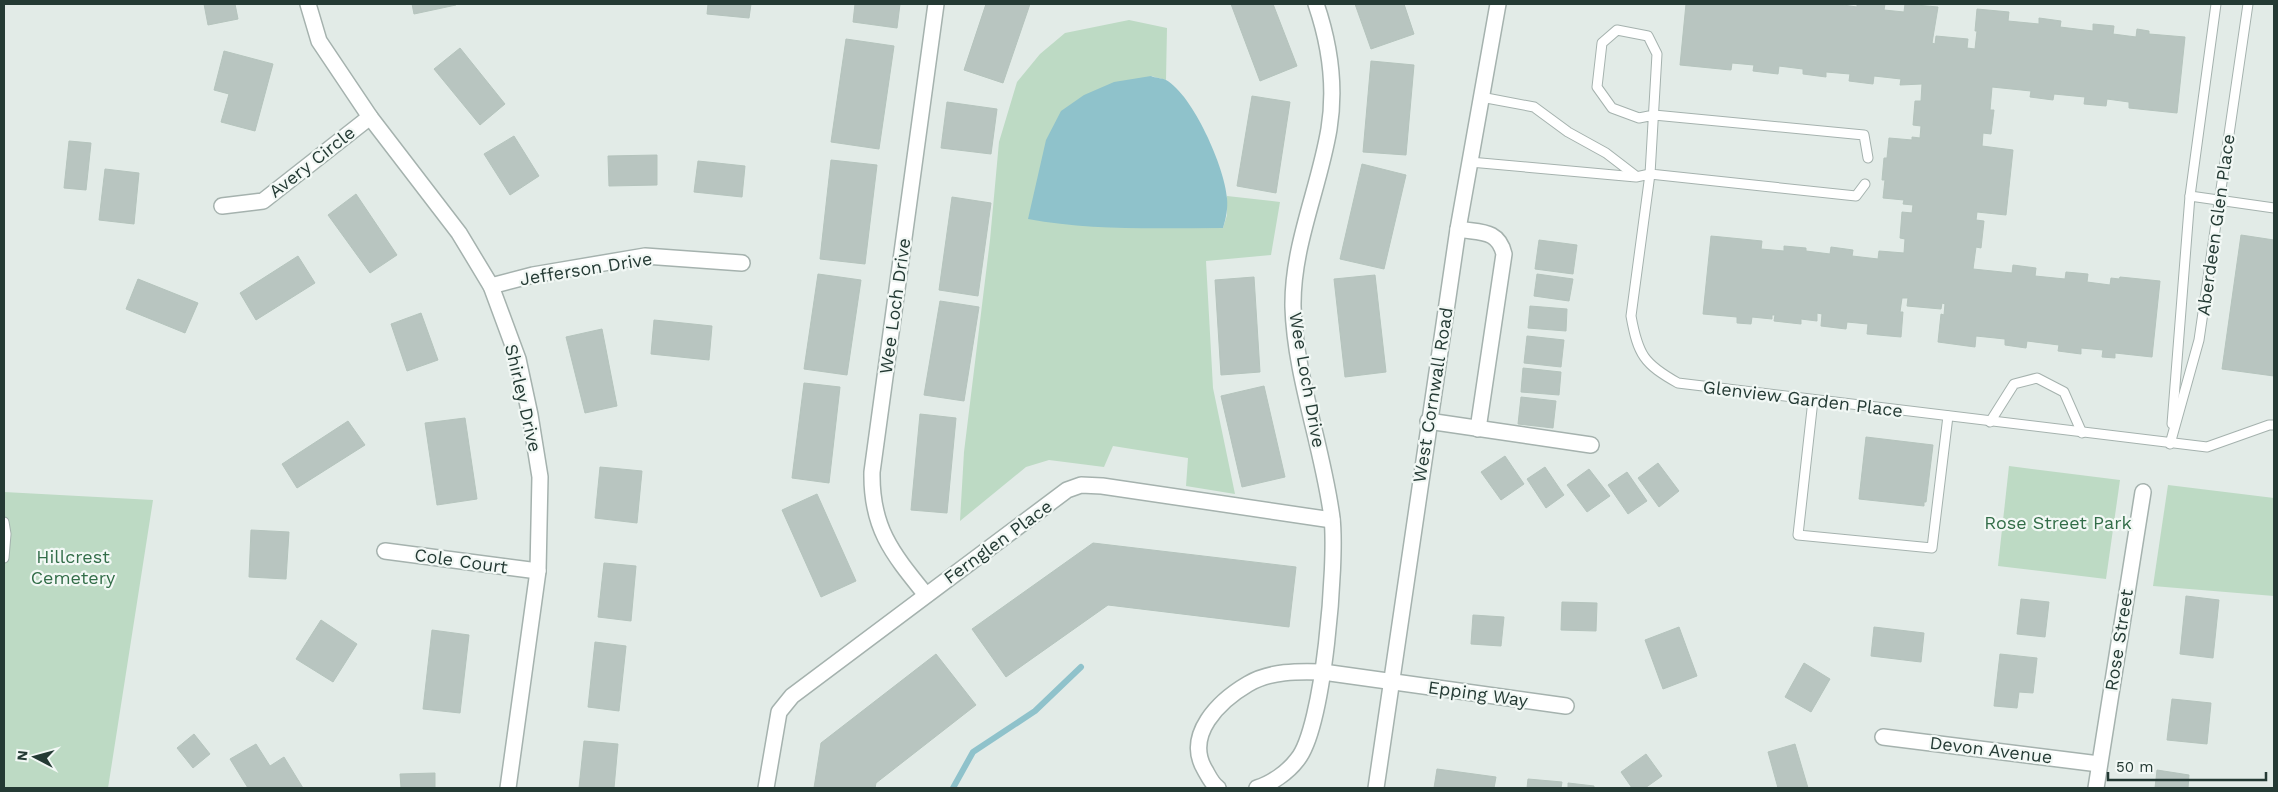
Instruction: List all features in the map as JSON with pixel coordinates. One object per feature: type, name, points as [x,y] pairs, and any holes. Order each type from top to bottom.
[{"type":"street","name":"Shirley Drive","points":[[308,4],[319,41],[370,117],[459,233],[491,286],[518,359],[530,415],[540,477],[538,571],[508,788]]},
{"type":"street","name":"Wee Loch Drive","points":[[926,594],[887,544],[874,509],[872,472],[936,4]]},
{"type":"street","name":"Wee Loch Drive","points":[[1257,788],[1275,779],[1298,760],[1310,734],[1319,699],[1323,672],[1332,575],[1332,520],[1325,472],[1297,344],[1293,308],[1298,256],[1329,131],[1332,105],[1330,57],[1326,33],[1316,4]]},
{"type":"street","name":"West Cornwall Road","points":[[1376,788],[1428,421],[1458,229],[1498,4]]},
{"type":"street","name":"Avery Circle","points":[[222,206],[262,201],[370,117]]},
{"type":"street","points":[[1458,229],[1495,236],[1501,243],[1504,254],[1478,429]]},
{"type":"street","name":"Jefferson Drive","points":[[491,286],[533,275],[645,256],[742,263]]},
{"type":"street","points":[[1428,421],[1592,445]]},
{"type":"street","name":"Fernglen Place","points":[[766,788],[780,712],[792,696],[926,594],[1068,490],[1081,485],[1332,520]]},
{"type":"street","name":"Rose Street","points":[[2096,788],[2143,492]]},
{"type":"street","name":"Cole Court","points":[[385,551],[538,571]]},
{"type":"street","name":"Epping Way","points":[[1218,788],[1214,786],[1203,767],[1197,748],[1202,730],[1213,710],[1248,683],[1285,671],[1323,672],[1566,706]]},
{"type":"street","name":"Devon Avenue","points":[[1883,737],[2099,764]]},
{"type":"lane","points":[[2170,444],[2190,196],[2216,4]]},
{"type":"lane","name":"Aberdeen Glen Place","points":[[2170,444],[2199,340],[2248,4]]},
{"type":"lane","points":[[1654,114],[1657,54],[1648,36],[1618,30],[1602,43],[1597,87],[1612,108],[1639,118],[1654,114],[1864,135],[1868,158]]},
{"type":"lane","points":[[1481,97],[1534,107],[1568,132],[1606,153],[1636,176]]},
{"type":"lane","name":"Glenview Garden Place","points":[[1654,114],[1650,174],[1631,316],[1635,339],[1645,360],[1678,384],[2207,447],[2268,425],[2274,425]]},
{"type":"lane","points":[[1470,162],[1636,176],[1650,174],[1856,196],[1865,184]]},
{"type":"lane","points":[[2190,196],[2274,208]]},
{"type":"lane","points":[[1990,422],[2014,384],[2038,378],[2064,392],[2082,433]]},
{"type":"lane","points":[[1813,400],[1798,534],[1932,548],[1948,416]]},
{"type":"lane","points":[[4,522],[6,534],[4,558]]},
{"type":"green space","points":[[1129,20],[1167,28],[1166,80],[1151,76],[1083,225],[1104,227],[1223,228],[1227,215],[1227,196],[1280,202],[1271,255],[1206,261],[1213,388],[1235,494],[1186,486],[1188,458],[1113,446],[1104,467],[1049,460],[1026,467],[960,521],[964,452],[990,240],[999,142],[1017,82],[1040,54],[1065,33]]},
{"type":"green space","name":"Rose Street Park","points":[[2009,466],[2120,480],[2106,579],[1998,566]]},
{"type":"green space","name":"Rose Street Park","points":[[2168,485],[2274,498],[2274,596],[2153,586]]},
{"type":"green space","name":"Hillcrest Cemetery","points":[[4,492],[153,500],[108,788],[4,788]]},
{"type":"water","points":[[1151,76],[1166,80],[1176,88],[1197,116],[1206,133],[1225,185],[1227,206],[1223,228],[1101,227],[1028,219],[1046,140],[1061,111],[1084,95],[1114,82]]},
{"type":"building","points":[[204,4],[235,4],[238,19],[208,25]]},
{"type":"building","points":[[412,4],[456,4],[456,5],[414,14]]},
{"type":"building","points":[[708,4],[751,4],[749,18],[707,14]]},
{"type":"building","points":[[855,4],[900,4],[897,28],[853,22]]},
{"type":"building","points":[[986,4],[1030,4],[1003,83],[964,70]]},
{"type":"building","points":[[1231,4],[1273,4],[1297,66],[1260,81]]},
{"type":"building","points":[[1355,4],[1404,4],[1414,34],[1371,49]]},
{"type":"building","points":[[1686,4],[1836,4],[1857,7],[1857,4],[1885,4],[1884,10],[1904,12],[1905,4],[1938,7],[1932,43],[1935,44],[1936,36],[1968,39],[1967,48],[1975,49],[1977,9],[2009,12],[2008,21],[2039,24],[2039,18],[2061,21],[2060,27],[2093,31],[2093,24],[2114,26],[2113,34],[2136,37],[2137,29],[2149,31],[2149,34],[2185,37],[2177,113],[2129,108],[2129,102],[2107,99],[2106,106],[2084,104],[2085,97],[2054,94],[2053,100],[2030,97],[2031,91],[1992,87],[1990,110],[1994,110],[1991,134],[1983,133],[1982,146],[2013,150],[2006,215],[1977,212],[1976,220],[1984,221],[1981,248],[1976,247],[1973,269],[2012,273],[2013,265],[2036,268],[2035,276],[2065,279],[2066,272],[2088,274],[2087,282],[2110,285],[2111,278],[2119,279],[2120,277],[2160,281],[2152,357],[2115,353],[2115,358],[2102,357],[2103,350],[2081,348],[2081,354],[2058,351],[2059,345],[2027,341],[2026,348],[2005,345],[2005,339],[1976,336],[1975,347],[1938,342],[1941,314],[1944,315],[1945,304],[1942,303],[1941,309],[1907,306],[1908,298],[1902,298],[1900,312],[1903,312],[1901,337],[1867,334],[1868,324],[1847,322],[1846,329],[1821,326],[1822,314],[1817,313],[1817,321],[1801,319],[1801,324],[1774,321],[1775,315],[1772,315],[1772,319],[1752,317],[1751,324],[1737,323],[1737,317],[1703,314],[1711,236],[1762,241],[1761,249],[1784,251],[1784,246],[1806,248],[1806,251],[1830,254],[1831,247],[1853,250],[1852,256],[1878,259],[1879,251],[1904,253],[1905,239],[1900,238],[1902,212],[1912,213],[1913,205],[1903,204],[1904,200],[1883,198],[1885,180],[1882,180],[1884,158],[1887,158],[1889,138],[1912,140],[1912,137],[1920,138],[1921,126],[1913,125],[1915,101],[1921,101],[1922,84],[1900,85],[1901,79],[1874,76],[1873,84],[1849,81],[1850,74],[1826,72],[1826,77],[1803,74],[1803,69],[1779,66],[1778,74],[1753,71],[1754,65],[1732,63],[1731,70],[1680,65]]},
{"type":"building","points":[[846,39],[894,46],[879,149],[831,142]]},
{"type":"building","points":[[460,48],[505,104],[480,125],[434,69]]},
{"type":"building","points":[[224,51],[273,64],[255,131],[221,122],[229,94],[214,90]]},
{"type":"building","points":[[1371,61],[1414,65],[1406,155],[1363,152]]},
{"type":"building","points":[[1252,96],[1290,102],[1276,193],[1237,186]]},
{"type":"building","points":[[947,102],[997,109],[991,154],[941,148]]},
{"type":"building","points":[[514,136],[539,176],[510,195],[484,154]]},
{"type":"building","points":[[69,141],[91,143],[86,190],[64,188]]},
{"type":"building","points":[[657,155],[657,185],[609,186],[608,156]]},
{"type":"building","points":[[831,160],[877,165],[865,264],[820,259]]},
{"type":"building","points":[[698,161],[745,166],[742,197],[694,192]]},
{"type":"building","points":[[1362,164],[1406,175],[1384,269],[1340,259]]},
{"type":"building","points":[[105,169],[139,173],[134,224],[99,220]]},
{"type":"building","points":[[356,194],[397,255],[370,273],[328,215]]},
{"type":"building","points":[[952,197],[991,203],[978,296],[939,290]]},
{"type":"building","points":[[2241,235],[2274,240],[2274,376],[2222,369]]},
{"type":"building","points":[[1539,240],[1577,245],[1573,274],[1535,269]]},
{"type":"building","points":[[298,256],[315,283],[256,320],[240,293]]},
{"type":"building","points":[[818,274],[861,280],[847,375],[804,369]]},
{"type":"building","points":[[1537,274],[1573,279],[1569,301],[1534,296]]},
{"type":"building","points":[[1375,275],[1386,372],[1345,377],[1334,279]]},
{"type":"building","points":[[1254,277],[1260,372],[1221,375],[1215,280]]},
{"type":"building","points":[[138,279],[198,303],[185,333],[126,309]]},
{"type":"building","points":[[940,301],[979,307],[964,401],[924,395]]},
{"type":"building","points":[[1530,306],[1567,309],[1566,331],[1528,328]]},
{"type":"building","points":[[421,313],[438,360],[407,371],[391,324]]},
{"type":"building","points":[[654,320],[712,326],[709,360],[651,354]]},
{"type":"building","points":[[602,329],[617,406],[585,413],[566,337]]},
{"type":"building","points":[[1527,336],[1564,340],[1561,367],[1524,363]]},
{"type":"building","points":[[1523,368],[1561,372],[1559,395],[1521,392]]},
{"type":"building","points":[[804,383],[840,387],[829,483],[792,478]]},
{"type":"building","points":[[1264,386],[1285,477],[1242,487],[1221,396]]},
{"type":"building","points":[[1521,397],[1556,401],[1553,428],[1518,424]]},
{"type":"building","points":[[920,414],[956,418],[947,513],[911,510]]},
{"type":"building","points":[[465,418],[477,499],[437,505],[425,423]]},
{"type":"building","points":[[348,421],[365,445],[297,488],[282,464]]},
{"type":"building","points":[[1866,437],[1933,445],[1924,506],[1859,499]]},
{"type":"building","points":[[1505,456],[1524,484],[1501,500],[1481,472]]},
{"type":"building","points":[[1658,463],[1679,491],[1659,507],[1638,478]]},
{"type":"building","points":[[600,467],[642,471],[637,523],[595,518]]},
{"type":"building","points":[[1545,467],[1564,495],[1546,508],[1527,479]]},
{"type":"building","points":[[1589,469],[1610,496],[1587,512],[1567,485]]},
{"type":"building","points":[[1627,472],[1647,501],[1628,514],[1608,485]]},
{"type":"building","points":[[817,494],[856,581],[821,597],[782,510]]},
{"type":"building","points":[[251,530],[289,532],[286,579],[249,577]]},
{"type":"building","points":[[1093,543],[1296,567],[1289,627],[1108,605],[1006,677],[972,629]]},
{"type":"building","points":[[604,563],[636,566],[631,621],[598,617]]},
{"type":"building","points":[[2186,596],[2219,600],[2213,658],[2180,654]]},
{"type":"building","points":[[2021,599],[2049,602],[2045,637],[2017,634]]},
{"type":"building","points":[[1562,602],[1597,603],[1596,631],[1561,630]]},
{"type":"building","points":[[1473,615],[1504,617],[1501,646],[1471,644]]},
{"type":"building","points":[[321,620],[357,644],[333,682],[296,659]]},
{"type":"building","points":[[1679,627],[1697,676],[1663,689],[1645,640]]},
{"type":"building","points":[[1874,627],[1924,633],[1921,662],[1871,656]]},
{"type":"building","points":[[432,630],[469,635],[460,713],[423,709]]},
{"type":"building","points":[[595,642],[626,646],[619,711],[588,707]]},
{"type":"building","points":[[936,654],[976,705],[876,783],[875,788],[814,788],[821,743]]},
{"type":"building","points":[[2000,654],[2037,658],[2033,693],[2019,692],[2017,708],[1994,706]]},
{"type":"building","points":[[1804,663],[1830,679],[1811,712],[1785,697]]},
{"type":"building","points":[[2172,699],[2211,703],[2207,744],[2167,740]]},
{"type":"building","points":[[194,734],[210,754],[193,768],[177,748]]},
{"type":"building","points":[[584,741],[618,744],[614,788],[579,788]]},
{"type":"building","points":[[256,744],[270,766],[284,757],[303,788],[248,788],[230,759]]},
{"type":"building","points":[[1795,744],[1808,788],[1778,788],[1768,752]]},
{"type":"building","points":[[1646,754],[1662,776],[1645,788],[1632,788],[1621,772]]},
{"type":"building","points":[[1437,769],[1496,777],[1494,788],[1434,788]]},
{"type":"building","points":[[2157,770],[2189,775],[2188,788],[2155,788]]},
{"type":"building","points":[[435,773],[435,788],[401,788],[400,774]]},
{"type":"building","points":[[1528,779],[1562,782],[1561,788],[1527,788]]},
{"type":"building","points":[[1568,783],[1594,786],[1594,788],[1568,788]]},
{"type":"waterway","points":[[953,788],[973,752],[1035,711],[1081,667]]}]
